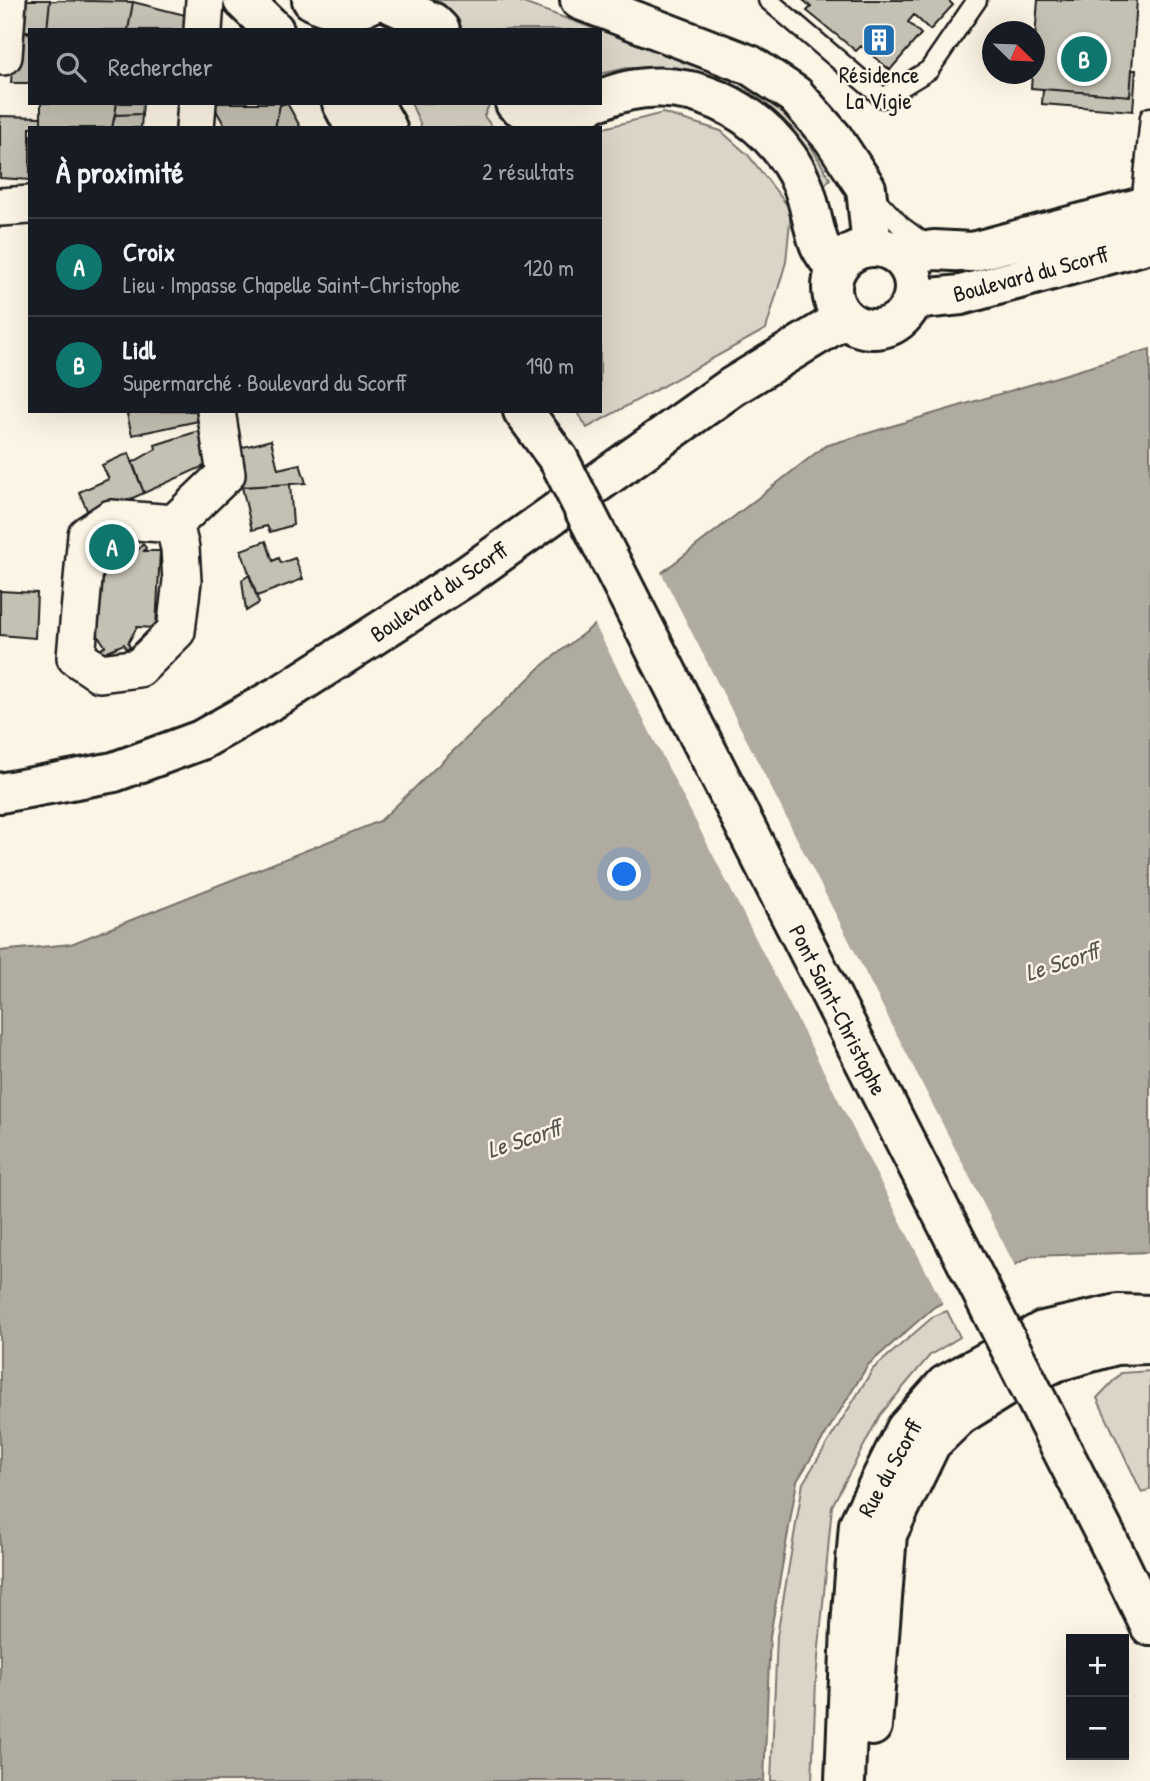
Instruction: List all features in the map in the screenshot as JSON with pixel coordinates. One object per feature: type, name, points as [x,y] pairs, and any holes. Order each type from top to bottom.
[{"type":"main road","points":[[243,0],[272,28]]},
{"type":"main road","points":[[579,0],[750,65],[794,95],[833,138],[866,188],[902,251],[911,276],[912,300],[906,312],[883,328],[857,326],[845,318],[835,304],[832,286],[836,269],[851,253],[902,251]]},
{"type":"main road","points":[[316,10],[371,9],[432,22],[438,28]]},
{"type":"main road","points":[[602,99],[616,92],[663,87],[712,95],[749,116],[782,150],[803,186],[819,244],[836,269]]},
{"type":"main road","points":[[343,105],[354,126]]},
{"type":"main road","points":[[374,105],[386,126]]},
{"type":"main road","points":[[521,105],[550,115],[572,113],[588,105]]},
{"type":"main road","name":"Boulevard du Scorff","points":[[902,251],[972,251],[1146,206]]},
{"type":"main road","name":"Boulevard du Scorff","points":[[912,300],[961,295],[1150,243]]},
{"type":"main road","name":"Boulevard du Scorff","points":[[0,793],[114,772],[201,740],[284,693],[468,575],[732,387],[845,318]]},
{"type":"main road","points":[[524,413],[559,460]]},
{"type":"main road","points":[[539,413],[559,460]]},
{"type":"main road","name":"Pont Saint-Christophe","points":[[559,460],[1150,1626]]},
{"type":"main road","name":"Rue du Scorff","points":[[845,1781],[859,1524],[906,1429],[945,1385],[1043,1332],[1118,1314],[1150,1315]]},
{"type":"main road","name":"Rue du Scorff","points":[[870,1781],[887,1534],[932,1443],[960,1415],[1008,1385],[1055,1362],[1116,1345],[1150,1344]]},
{"type":"street","points":[[3,56],[7,0]]},
{"type":"street","points":[[203,28],[205,0]]},
{"type":"street","points":[[195,126],[197,105]]},
{"type":"street","points":[[0,207],[28,205]]},
{"type":"street","points":[[174,524],[226,474],[221,430],[216,413]]},
{"type":"lane","points":[[768,0],[883,98],[929,70],[977,0]]},
{"type":"lane","points":[[1146,206],[1150,117]]},
{"type":"lane","points":[[866,188],[901,226],[902,251]]},
{"type":"shaded area","points":[[428,0],[515,0],[592,28],[455,28]]},
{"type":"shaded area","points":[[602,31],[748,85],[796,120],[830,179],[825,185],[792,128],[745,92],[683,69],[627,68],[602,74]]},
{"type":"shaded area","points":[[412,105],[489,105],[484,116],[492,126],[421,126]]},
{"type":"shaded area","points":[[663,113],[721,131],[748,155],[791,210],[786,262],[766,329],[587,428],[578,413],[602,413],[602,128]]},
{"type":"shaded area","points":[[947,1311],[960,1337],[930,1355],[880,1415],[832,1506],[816,1680],[812,1781],[771,1781],[777,1636],[803,1483],[873,1369],[934,1316]]},
{"type":"shaded area","points":[[1150,1371],[1150,1489],[1142,1493],[1097,1398],[1121,1373]]},
{"type":"water","name":"Le Scorff","points":[[1150,349],[1150,1252],[1032,1256],[934,1307],[868,1365],[797,1481],[770,1636],[764,1781],[0,1781],[0,951],[71,944],[380,821],[544,664],[825,446]]},
{"type":"pier","points":[[660,570],[1016,1268],[944,1306],[593,621]]},
{"type":"building","points":[[17,0],[50,0],[47,28],[28,28],[28,31],[15,32]]},
{"type":"building","points":[[50,0],[133,2],[128,28],[47,28]]},
{"type":"building","name":"Résidence La Vigie","points":[[803,0],[948,0],[953,5],[930,30],[914,15],[908,22],[921,34],[890,70],[861,46],[856,51],[807,11],[811,7]]},
{"type":"building","points":[[1038,0],[1137,0],[1130,96],[1031,88],[1031,84],[1045,84],[1045,21],[1036,21]]},
{"type":"building","points":[[133,2],[185,15],[184,28],[128,28]]},
{"type":"building","points":[[15,32],[28,33],[28,83],[11,83]]},
{"type":"building","points":[[1132,70],[1136,70],[1133,111],[1042,104],[1043,89],[1130,96]]},
{"type":"building","points":[[41,105],[117,105],[112,126],[41,126]]},
{"type":"building","points":[[117,105],[143,105],[142,114],[115,115]]},
{"type":"building","points":[[213,105],[280,105],[275,126],[225,126]]},
{"type":"building","points":[[280,105],[288,105],[300,126],[275,126]]},
{"type":"building","points":[[142,114],[141,126],[112,126],[115,115]]},
{"type":"building","points":[[0,116],[41,117],[41,126],[28,126],[28,180],[0,178]]},
{"type":"building","points":[[201,413],[203,420],[132,435],[127,414]]},
{"type":"building","points":[[205,429],[213,462],[144,493],[132,463],[156,449],[155,445]]},
{"type":"building","points":[[271,440],[278,469],[300,464],[306,483],[242,487],[232,450]]},
{"type":"building","points":[[129,453],[144,493],[90,517],[79,492],[109,479],[102,465]]},
{"type":"building","points":[[290,484],[293,525],[270,532],[267,526],[252,530],[242,487]]},
{"type":"building","points":[[266,541],[273,561],[279,558],[281,563],[295,558],[303,579],[257,596],[241,550]]},
{"type":"building","points":[[113,543],[126,544],[131,551],[136,552],[143,544],[146,548],[144,551],[160,551],[156,628],[137,627],[128,643],[130,647],[126,649],[124,644],[103,653],[100,650],[105,646],[94,629],[100,548],[112,547]]},
{"type":"building","points":[[249,575],[259,603],[246,611],[242,580]]},
{"type":"building","points":[[0,591],[37,593],[35,638],[0,635]]},
{"type":"place","name":"Résidence La Vigie","points":[[879,40]]},
{"type":"place","name":"Lidl","points":[[1084,59]]},
{"type":"place","name":"Croix","points":[[112,547]]}]
